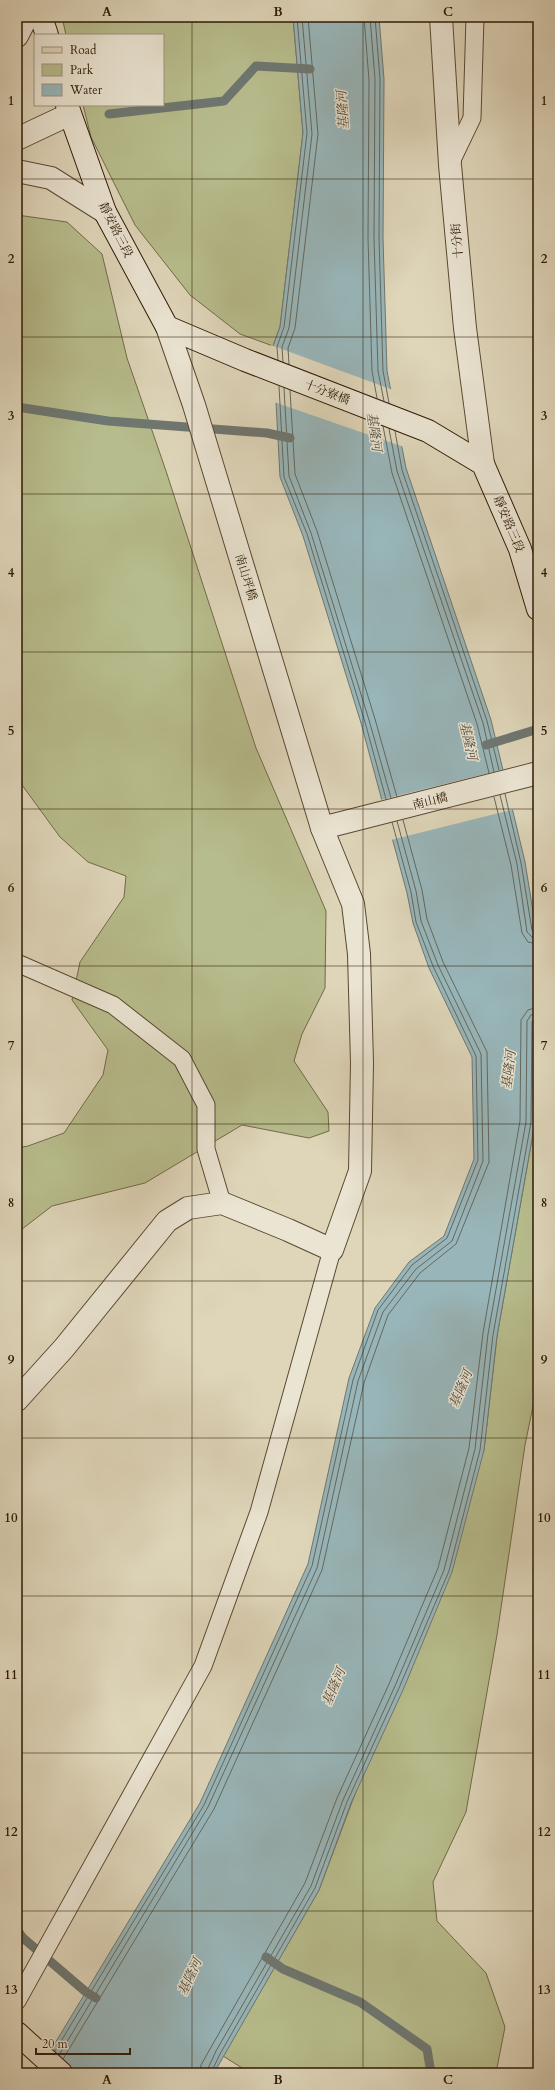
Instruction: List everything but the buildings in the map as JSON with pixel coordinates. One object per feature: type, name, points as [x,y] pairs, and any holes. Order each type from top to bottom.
[{"type":"main road","points":[[17,2033],[61,2073]]},
{"type":"street","points":[[17,36],[27,17]]},
{"type":"street","points":[[41,17],[47,34]]},
{"type":"street","name":"十分街","points":[[441,17],[450,165],[465,328],[483,464]]},
{"type":"street","points":[[17,139],[69,110]]},
{"type":"street","name":"靜安路三段","points":[[69,110],[105,212],[167,327]]},
{"type":"street","points":[[17,171],[51,178],[105,212]]},
{"type":"street","name":"十分寮橋","points":[[167,327],[245,360],[428,431],[483,464]]},
{"type":"street","name":"南山坪橋","points":[[167,327],[194,405],[322,828],[353,904],[360,962],[362,1063],[360,1171],[332,1250]]},
{"type":"street","name":"靜安路三段","points":[[483,464],[520,549],[538,609]]},
{"type":"street","name":"南山橋","points":[[322,828],[538,773]]},
{"type":"street","points":[[17,1400],[64,1348],[167,1221],[188,1208],[222,1203],[332,1250]]},
{"type":"lane","points":[[450,165],[472,118],[475,17]]},
{"type":"lane","points":[[17,963],[113,1006],[182,1059],[206,1105],[206,1149],[222,1203]]},
{"type":"lane","points":[[17,2001],[203,1666],[259,1512],[332,1250]]},
{"type":"green space","points":[[62,17],[293,17],[303,133],[280,327],[273,346],[240,334],[190,295],[135,225],[91,137],[83,106],[164,106],[164,34],[66,34]]},
{"type":"green space","points":[[17,215],[67,222],[102,254],[127,358],[166,471],[256,748],[326,911],[325,988],[302,1034],[294,1061],[328,1112],[329,1131],[309,1138],[242,1125],[145,1183],[52,1206],[17,1233],[17,1148],[28,1146],[64,1133],[103,1075],[108,1050],[72,1000],[80,962],[124,897],[126,876],[88,862],[60,837],[22,785],[17,737]]},
{"type":"green space","points":[[538,935],[538,1382],[525,1445],[497,1635],[466,1812],[433,1882],[437,1921],[486,1973],[505,2027],[496,2073],[250,2073],[223,2056],[319,1890],[484,1450],[497,1336],[535,1122]]},
{"type":"water","name":"基隆河","points":[[293,17],[379,17],[384,79],[383,238],[387,371],[406,468],[491,720],[525,862],[537,936],[535,1122],[497,1336],[484,1450],[452,1572],[403,1690],[351,1803],[319,1890],[214,2073],[37,2073],[200,1803],[308,1564],[349,1378],[375,1308],[409,1262],[444,1236],[474,1159],[472,1057],[429,968],[413,923],[407,893],[361,723],[303,536],[280,477],[273,346],[280,327],[303,133]]},
{"type":"pier","points":[[271,345],[393,390],[404,447],[274,402]]},
{"type":"pier","points":[[505,769],[515,809],[391,840],[380,800]]},
{"type":"waterway","points":[[109,114],[224,101],[256,66],[310,69]]},
{"type":"waterway","points":[[17,407],[108,421],[267,433],[290,438]]},
{"type":"waterway","points":[[486,745],[538,729]]},
{"type":"waterway","points":[[17,1930],[23,1938],[86,1992],[96,1998]]},
{"type":"waterway","points":[[266,1957],[283,1969],[360,2002],[427,2049],[431,2073]]}]
